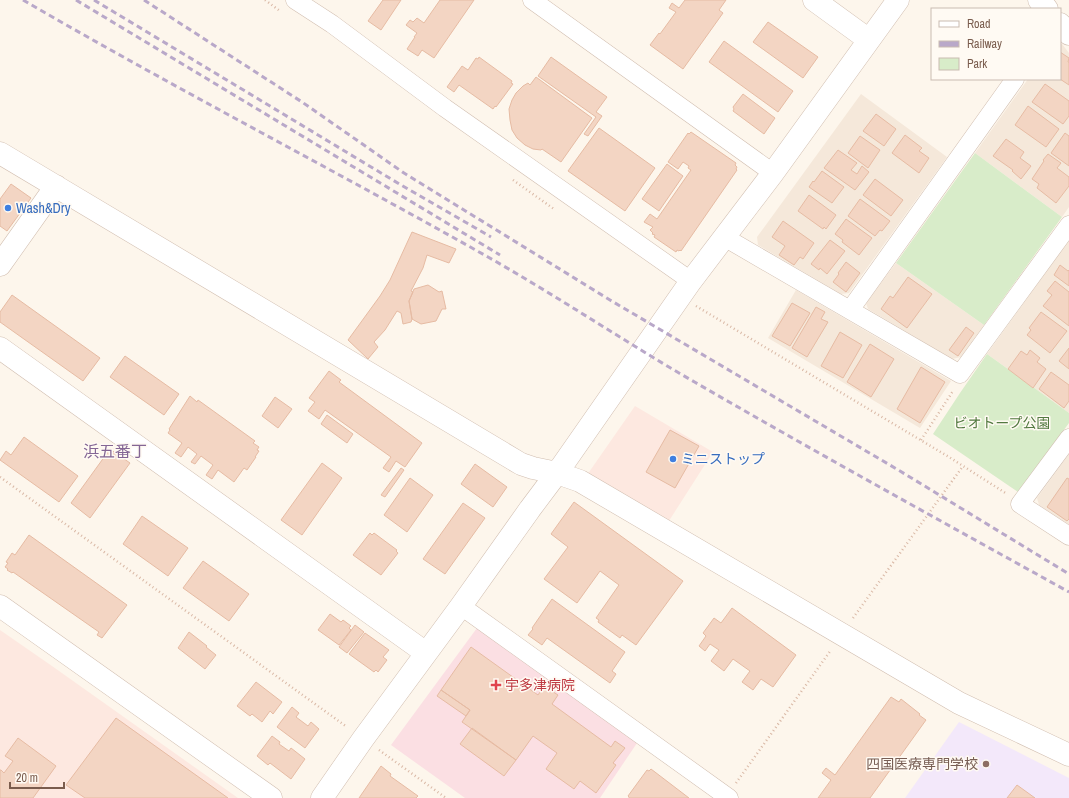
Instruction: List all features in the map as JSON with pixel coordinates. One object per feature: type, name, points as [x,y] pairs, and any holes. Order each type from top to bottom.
[{"type":"street","points":[[295,0],[332,24],[445,108],[691,281]]},
{"type":"street","points":[[532,0],[773,173]]},
{"type":"street","points":[[814,0],[869,40]]},
{"type":"street","points":[[322,798],[363,739],[557,473],[691,281],[773,173],[898,0]]},
{"type":"street","points":[[1039,0],[1046,8]]},
{"type":"street","points":[[1061,25],[1069,34]]},
{"type":"street","points":[[850,310],[1014,80]]},
{"type":"street","points":[[0,153],[521,464],[557,473],[580,481],[959,703],[1069,755]]},
{"type":"street","points":[[0,265],[56,186]]},
{"type":"street","points":[[724,237],[960,374],[1069,225]]},
{"type":"street","points":[[0,348],[426,653]]},
{"type":"street","points":[[1069,438],[1020,504],[1069,536]]},
{"type":"street","points":[[0,606],[271,798]]},
{"type":"street","points":[[461,606],[729,798]]},
{"type":"path","points":[[697,307],[949,457],[1020,504]]},
{"type":"path","points":[[921,440],[956,386],[960,374]]},
{"type":"path","points":[[0,477],[446,798]]},
{"type":"shaded area","points":[[1062,44],[1069,53],[1069,207],[1062,217],[975,153],[1027,80],[1061,80]]},
{"type":"shaded area","points":[[861,94],[947,157],[849,293],[841,294],[758,245],[757,237]]},
{"type":"shaded area","points":[[1069,240],[1069,413],[987,354]]},
{"type":"shaded area","points":[[896,263],[984,325],[961,357],[952,359],[868,309],[866,303]]},
{"type":"shaded area","points":[[796,290],[951,381],[920,428],[768,338]]},
{"type":"shaded area","points":[[635,406],[713,452],[667,524],[587,475]]},
{"type":"shaded area","points":[[1069,454],[1069,525],[1039,505],[1037,498]]},
{"type":"shaded area","name":"宇多津病院","points":[[477,628],[637,743],[600,798],[465,798],[391,745]]},
{"type":"shaded area","points":[[0,630],[52,666],[238,798],[0,798]]},
{"type":"shaded area","name":"四国医療専門学校","points":[[959,722],[1069,778],[1069,798],[905,798]]},
{"type":"green space","points":[[975,153],[1062,217],[984,325],[896,263]]},
{"type":"green space","name":"ビオトープ公園","points":[[987,354],[1069,413],[1069,423],[1018,492],[933,434]]},
{"type":"building","points":[[383,0],[401,0],[381,30],[368,21]]},
{"type":"building","points":[[440,0],[474,0],[434,58],[422,50],[418,56],[407,49],[417,33],[406,25],[410,20],[413,22],[417,18],[424,23]]},
{"type":"building","points":[[685,0],[726,0],[719,10],[723,13],[683,69],[650,45],[676,12],[669,8],[672,3],[679,8]]},
{"type":"building","points":[[768,22],[818,57],[803,78],[753,42]]},
{"type":"building","points":[[724,41],[793,91],[778,112],[709,62]]},
{"type":"building","points":[[1061,53],[1069,58],[1069,85],[1061,80]]},
{"type":"building","points":[[479,57],[512,81],[511,83],[513,84],[493,109],[459,85],[454,92],[447,87],[462,66],[468,70],[476,58],[478,59]]},
{"type":"building","points":[[551,57],[607,97],[596,112],[602,116],[588,136],[584,134],[596,117],[538,76]]},
{"type":"building","points":[[536,77],[592,118],[561,162],[542,149],[533,149],[525,145],[517,138],[512,130],[509,109],[512,100],[523,86],[528,83],[530,85]]},
{"type":"building","points":[[1045,84],[1069,101],[1069,116],[1063,124],[1032,102]]},
{"type":"building","points":[[743,94],[775,118],[764,134],[733,111],[733,107]]},
{"type":"building","points":[[1028,106],[1059,129],[1046,147],[1015,125]]},
{"type":"building","points":[[876,114],[896,129],[884,146],[863,131]]},
{"type":"building","points":[[599,128],[655,168],[625,211],[568,171]]},
{"type":"building","points":[[691,132],[736,163],[735,165],[737,170],[681,251],[677,250],[676,252],[654,237],[655,235],[652,234],[653,233],[650,230],[653,227],[644,222],[650,214],[657,219],[691,170],[688,168],[689,166],[683,162],[678,169],[668,162],[688,133],[689,134]]},
{"type":"building","points":[[1065,133],[1069,136],[1069,166],[1051,153]]},
{"type":"building","points":[[905,135],[922,148],[919,151],[929,158],[919,173],[892,153]]},
{"type":"building","points":[[860,136],[880,150],[868,168],[848,153]]},
{"type":"building","points":[[1006,139],[1024,152],[1020,158],[1031,166],[1021,179],[1012,171],[1013,170],[993,156]]},
{"type":"building","points":[[838,150],[857,163],[851,170],[857,174],[862,166],[869,172],[855,190],[824,168]]},
{"type":"building","points":[[1048,154],[1061,163],[1057,168],[1069,177],[1069,186],[1056,203],[1037,188],[1039,184],[1032,179]]},
{"type":"building","points":[[667,164],[683,176],[659,211],[642,199]]},
{"type":"building","points":[[822,171],[844,187],[832,203],[809,187]]},
{"type":"building","points":[[875,179],[903,200],[891,216],[863,195]]},
{"type":"building","points":[[11,184],[31,198],[7,231],[0,226],[0,199]]},
{"type":"building","points":[[809,195],[836,215],[826,229],[824,227],[823,229],[798,211]]},
{"type":"building","points":[[860,199],[890,221],[882,231],[880,230],[875,236],[848,216]]},
{"type":"building","points":[[846,219],[872,238],[859,255],[842,242],[843,240],[835,234]]},
{"type":"building","points":[[783,221],[814,243],[803,259],[800,257],[794,265],[779,255],[785,246],[772,237]]},
{"type":"building","points":[[412,232],[456,249],[449,263],[427,255],[423,268],[411,291],[413,292],[409,301],[412,319],[411,322],[403,324],[401,313],[397,311],[385,330],[374,342],[378,347],[368,359],[348,340],[390,280]]},
{"type":"building","points":[[830,240],[845,251],[827,274],[820,268],[819,270],[811,264]]},
{"type":"building","points":[[846,262],[860,273],[846,292],[833,282]]},
{"type":"building","points":[[1060,265],[1068,271],[1069,270],[1069,286],[1054,275]]},
{"type":"building","points":[[908,277],[932,294],[907,328],[881,309],[890,296],[893,298]]},
{"type":"building","points":[[1055,281],[1069,292],[1069,326],[1043,306],[1052,295],[1047,291]]},
{"type":"building","points":[[428,285],[439,292],[442,291],[446,309],[442,309],[436,321],[421,324],[412,319],[409,301],[414,289]]},
{"type":"building","points":[[12,295],[100,358],[83,381],[0,322],[0,312]]},
{"type":"building","points":[[792,303],[810,313],[790,346],[772,336]]},
{"type":"building","points":[[816,307],[825,312],[821,319],[828,322],[807,357],[792,348]]},
{"type":"building","points":[[1041,312],[1067,331],[1050,353],[1027,335],[1031,330],[1029,328]]},
{"type":"building","points":[[966,327],[974,333],[958,356],[949,350]]},
{"type":"building","points":[[840,332],[862,345],[843,378],[821,366]]},
{"type":"building","points":[[870,344],[894,359],[871,397],[847,382]]},
{"type":"building","points":[[1069,348],[1069,369],[1059,361]]},
{"type":"building","points":[[1030,350],[1040,358],[1037,362],[1046,369],[1033,388],[1008,369],[1021,351],[1027,355]]},
{"type":"building","points":[[125,356],[179,394],[164,415],[110,377]]},
{"type":"building","points":[[921,367],[945,382],[920,423],[897,409]]},
{"type":"building","points":[[329,371],[341,380],[339,382],[422,443],[405,467],[396,461],[389,472],[383,468],[391,457],[325,410],[319,419],[308,411],[315,402],[309,398]]},
{"type":"building","points":[[1051,372],[1069,385],[1069,401],[1064,408],[1039,389]]},
{"type":"building","points":[[190,396],[197,402],[198,400],[255,441],[253,443],[259,447],[256,457],[247,470],[244,468],[234,482],[218,470],[212,479],[206,475],[213,465],[201,456],[195,464],[191,462],[197,454],[188,447],[181,457],[175,453],[182,443],[168,433],[170,430],[169,429]]},
{"type":"building","points":[[275,397],[292,409],[278,428],[262,416]]},
{"type":"building","points":[[327,415],[353,434],[347,443],[321,424]]},
{"type":"building","points":[[670,430],[699,446],[675,488],[646,472]]},
{"type":"building","points":[[24,437],[78,476],[59,502],[0,460],[6,451],[11,455]]},
{"type":"building","points":[[110,449],[130,463],[90,518],[71,503]]},
{"type":"building","points":[[322,463],[342,478],[302,535],[281,520]]},
{"type":"building","points":[[475,464],[507,487],[493,507],[461,484]]},
{"type":"building","points":[[401,468],[404,470],[385,497],[381,495]]},
{"type":"building","points":[[410,478],[433,495],[407,532],[384,515]]},
{"type":"building","points":[[1067,478],[1069,479],[1069,519],[1067,521],[1047,507]]},
{"type":"building","points":[[574,502],[683,581],[636,645],[622,635],[620,638],[598,622],[599,620],[596,618],[619,585],[600,571],[577,603],[544,579],[568,547],[551,534]]},
{"type":"building","points":[[463,503],[485,518],[445,574],[423,559]]},
{"type":"building","points":[[142,516],[188,548],[168,576],[123,544]]},
{"type":"building","points":[[370,533],[372,535],[374,533],[397,550],[396,551],[398,553],[381,575],[353,555]]},
{"type":"building","points":[[29,535],[127,605],[102,638],[97,635],[99,632],[13,572],[12,573],[7,570],[8,569],[5,567],[8,563],[6,562],[12,553],[15,555]]},
{"type":"building","points":[[203,561],[249,594],[229,621],[183,588]]},
{"type":"building","points":[[552,599],[625,652],[612,671],[616,674],[610,683],[547,638],[542,645],[528,635]]},
{"type":"building","points":[[732,608],[796,655],[773,687],[761,679],[753,690],[742,682],[750,671],[733,659],[724,671],[711,661],[719,650],[710,644],[705,651],[699,646],[706,636],[703,633],[714,618],[721,623]]},
{"type":"building","points":[[330,614],[341,622],[343,620],[351,626],[349,628],[351,630],[339,645],[318,630]]},
{"type":"building","points":[[355,625],[364,632],[347,653],[339,647]]},
{"type":"building","points":[[189,632],[216,655],[205,669],[178,648]]},
{"type":"building","points":[[365,633],[389,650],[383,657],[387,660],[378,672],[376,670],[374,672],[349,654]]},
{"type":"building","points":[[471,647],[538,695],[544,686],[558,695],[552,704],[611,747],[615,741],[625,748],[613,763],[616,765],[596,793],[580,781],[574,789],[546,769],[557,753],[533,736],[516,760],[462,722],[470,710],[441,690]]},
{"type":"building","points":[[256,682],[282,702],[273,714],[270,711],[262,722],[252,714],[250,716],[237,706]]},
{"type":"building","points":[[441,690],[470,710],[466,716],[437,696]]},
{"type":"building","points":[[891,697],[899,702],[901,699],[926,720],[870,798],[818,798],[831,780],[822,773],[826,768],[835,775]]},
{"type":"building","points":[[292,707],[299,713],[296,717],[308,726],[311,722],[319,729],[305,748],[277,727]]},
{"type":"building","points":[[116,718],[228,798],[85,798],[66,785]]},
{"type":"building","points":[[472,728],[516,760],[504,776],[460,744]]},
{"type":"building","points":[[272,736],[280,742],[279,744],[289,751],[291,748],[305,759],[291,779],[270,763],[268,765],[257,756]]},
{"type":"building","points":[[18,738],[56,766],[33,798],[0,798],[0,770],[4,773],[13,761],[5,756]]},
{"type":"building","points":[[381,766],[391,774],[390,776],[418,796],[416,798],[359,798]]},
{"type":"building","points":[[651,769],[689,798],[629,798],[628,796],[647,770],[649,771]]},
{"type":"building","points":[[1017,785],[1035,798],[1007,798]]},
{"type":"railway","points":[[23,0],[488,257],[727,401],[1069,592]]},
{"type":"railway","points":[[76,0],[500,255]]},
{"type":"railway","points":[[94,0],[401,185],[491,237]]},
{"type":"railway","points":[[144,0],[302,102],[404,173],[610,300],[900,471],[1069,574]]},
{"type":"place","name":"Wash&Dry","points":[[8,208]]},
{"type":"place","name":"ミニストップ","points":[[673,459]]},
{"type":"place","name":"宇多津病院","points":[[496,685]]},
{"type":"place","name":"四国医療専門学校","points":[[986,764]]},
{"type":"district","name":"浜五番丁","points":[[115,451]]}]
